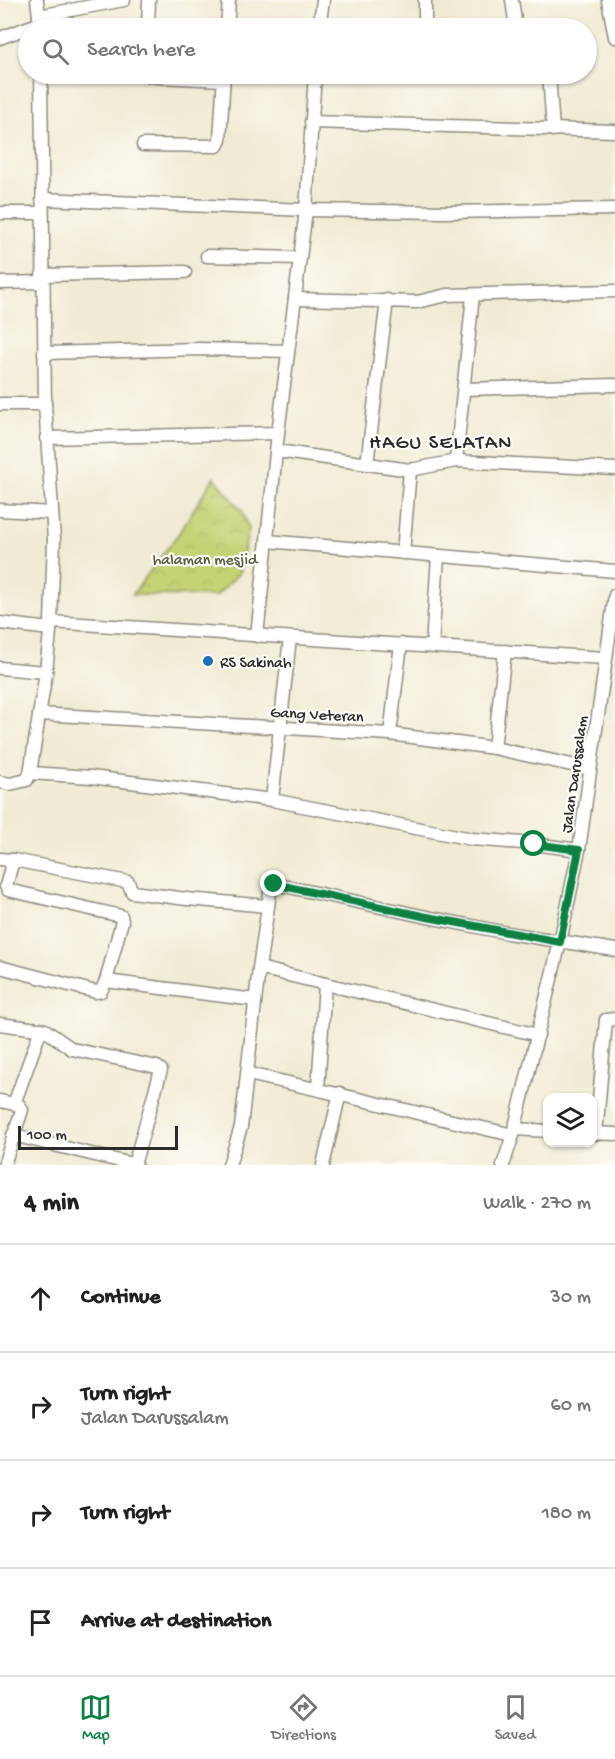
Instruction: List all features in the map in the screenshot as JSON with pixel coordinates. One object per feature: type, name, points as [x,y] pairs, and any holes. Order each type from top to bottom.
[{"type":"street","points":[[37,0],[39,18]]},
{"type":"street","points":[[55,18],[124,0]]},
{"type":"street","points":[[148,18],[149,0]]},
{"type":"street","points":[[228,18],[229,0]]},
{"type":"street","points":[[320,18],[323,0]]},
{"type":"street","points":[[425,0],[425,18]]},
{"type":"street","points":[[513,0],[515,18]]},
{"type":"street","points":[[609,0],[615,37]]},
{"type":"street","points":[[0,38],[18,31]]},
{"type":"street","points":[[0,782],[10,784],[27,780],[30,773],[51,626],[54,540],[45,404],[41,84]]},
{"type":"street","points":[[142,145],[217,146],[220,140],[224,84]]},
{"type":"street","points":[[257,636],[278,433],[306,210],[314,84]]},
{"type":"street","points":[[550,84],[553,130]]},
{"type":"street","points":[[311,122],[615,131]]},
{"type":"street","points":[[42,199],[306,210],[446,212],[615,209]]},
{"type":"street","points":[[0,213],[41,213]]},
{"type":"street","points":[[207,256],[300,258]]},
{"type":"street","points":[[0,283],[43,278],[185,272]]},
{"type":"street","points":[[295,299],[417,302],[447,295],[615,291]]},
{"type":"street","points":[[456,461],[473,295]]},
{"type":"street","points":[[367,464],[387,300]]},
{"type":"street","points":[[44,353],[199,349],[288,351]]},
{"type":"street","points":[[464,389],[615,385]]},
{"type":"street","points":[[0,404],[45,404]]},
{"type":"street","points":[[46,438],[278,433]]},
{"type":"street","points":[[277,451],[410,470],[456,461],[615,469]]},
{"type":"street","points":[[403,553],[410,470]]},
{"type":"street","points":[[0,510],[51,513]]},
{"type":"street","points":[[267,541],[615,571]]},
{"type":"street","points":[[432,646],[438,556]]},
{"type":"street","name":"Jalan Darussalam","points":[[503,1165],[514,1132],[538,1035],[579,850],[615,595]]},
{"type":"street","points":[[0,623],[605,657]]},
{"type":"street","points":[[272,800],[282,728],[290,638]]},
{"type":"street","points":[[390,734],[401,644]]},
{"type":"street","points":[[494,748],[505,651]]},
{"type":"street","points":[[0,668],[46,672]]},
{"type":"street","name":"Gang Veteran","points":[[39,714],[390,734],[494,748],[590,769]]},
{"type":"street","points":[[30,773],[91,777],[272,800],[472,839],[579,850]]},
{"type":"street","points":[[0,859],[128,882],[132,892],[268,906]]},
{"type":"street","points":[[0,967],[96,993],[101,991],[106,981],[122,921],[121,916],[8,890],[6,886],[14,860]]},
{"type":"street","points":[[229,1165],[241,1127],[271,886],[280,884],[422,916],[615,950]]},
{"type":"street","points":[[259,968],[538,1035]]},
{"type":"street","points":[[106,981],[255,1000]]},
{"type":"street","points":[[318,1089],[325,984]]},
{"type":"street","points":[[597,1105],[606,1020],[615,1019]]},
{"type":"street","points":[[0,1024],[41,1029],[51,1033],[72,1049],[157,1067],[161,1070],[135,1165],[13,1135]]},
{"type":"street","points":[[14,1104],[41,1029]]},
{"type":"street","points":[[248,1074],[340,1093],[370,1103],[514,1132],[543,1131]]},
{"type":"street","points":[[323,1165],[340,1093]]},
{"type":"street","points":[[0,1101],[14,1104],[22,1110],[4,1165]]},
{"type":"street","points":[[597,1133],[615,1134]]},
{"type":"green space","name":"halaman mesjid","points":[[214,477],[242,511],[249,529],[239,573],[216,596],[132,595],[179,533]]},
{"type":"place","name":"RS Sakinah","points":[[208,661]]},
{"type":"district","name":"HAGU SELATAN","points":[[441,441]]},
{"type":"route","points":[[274,884],[422,916],[560,942],[579,850],[534,844]]}]
